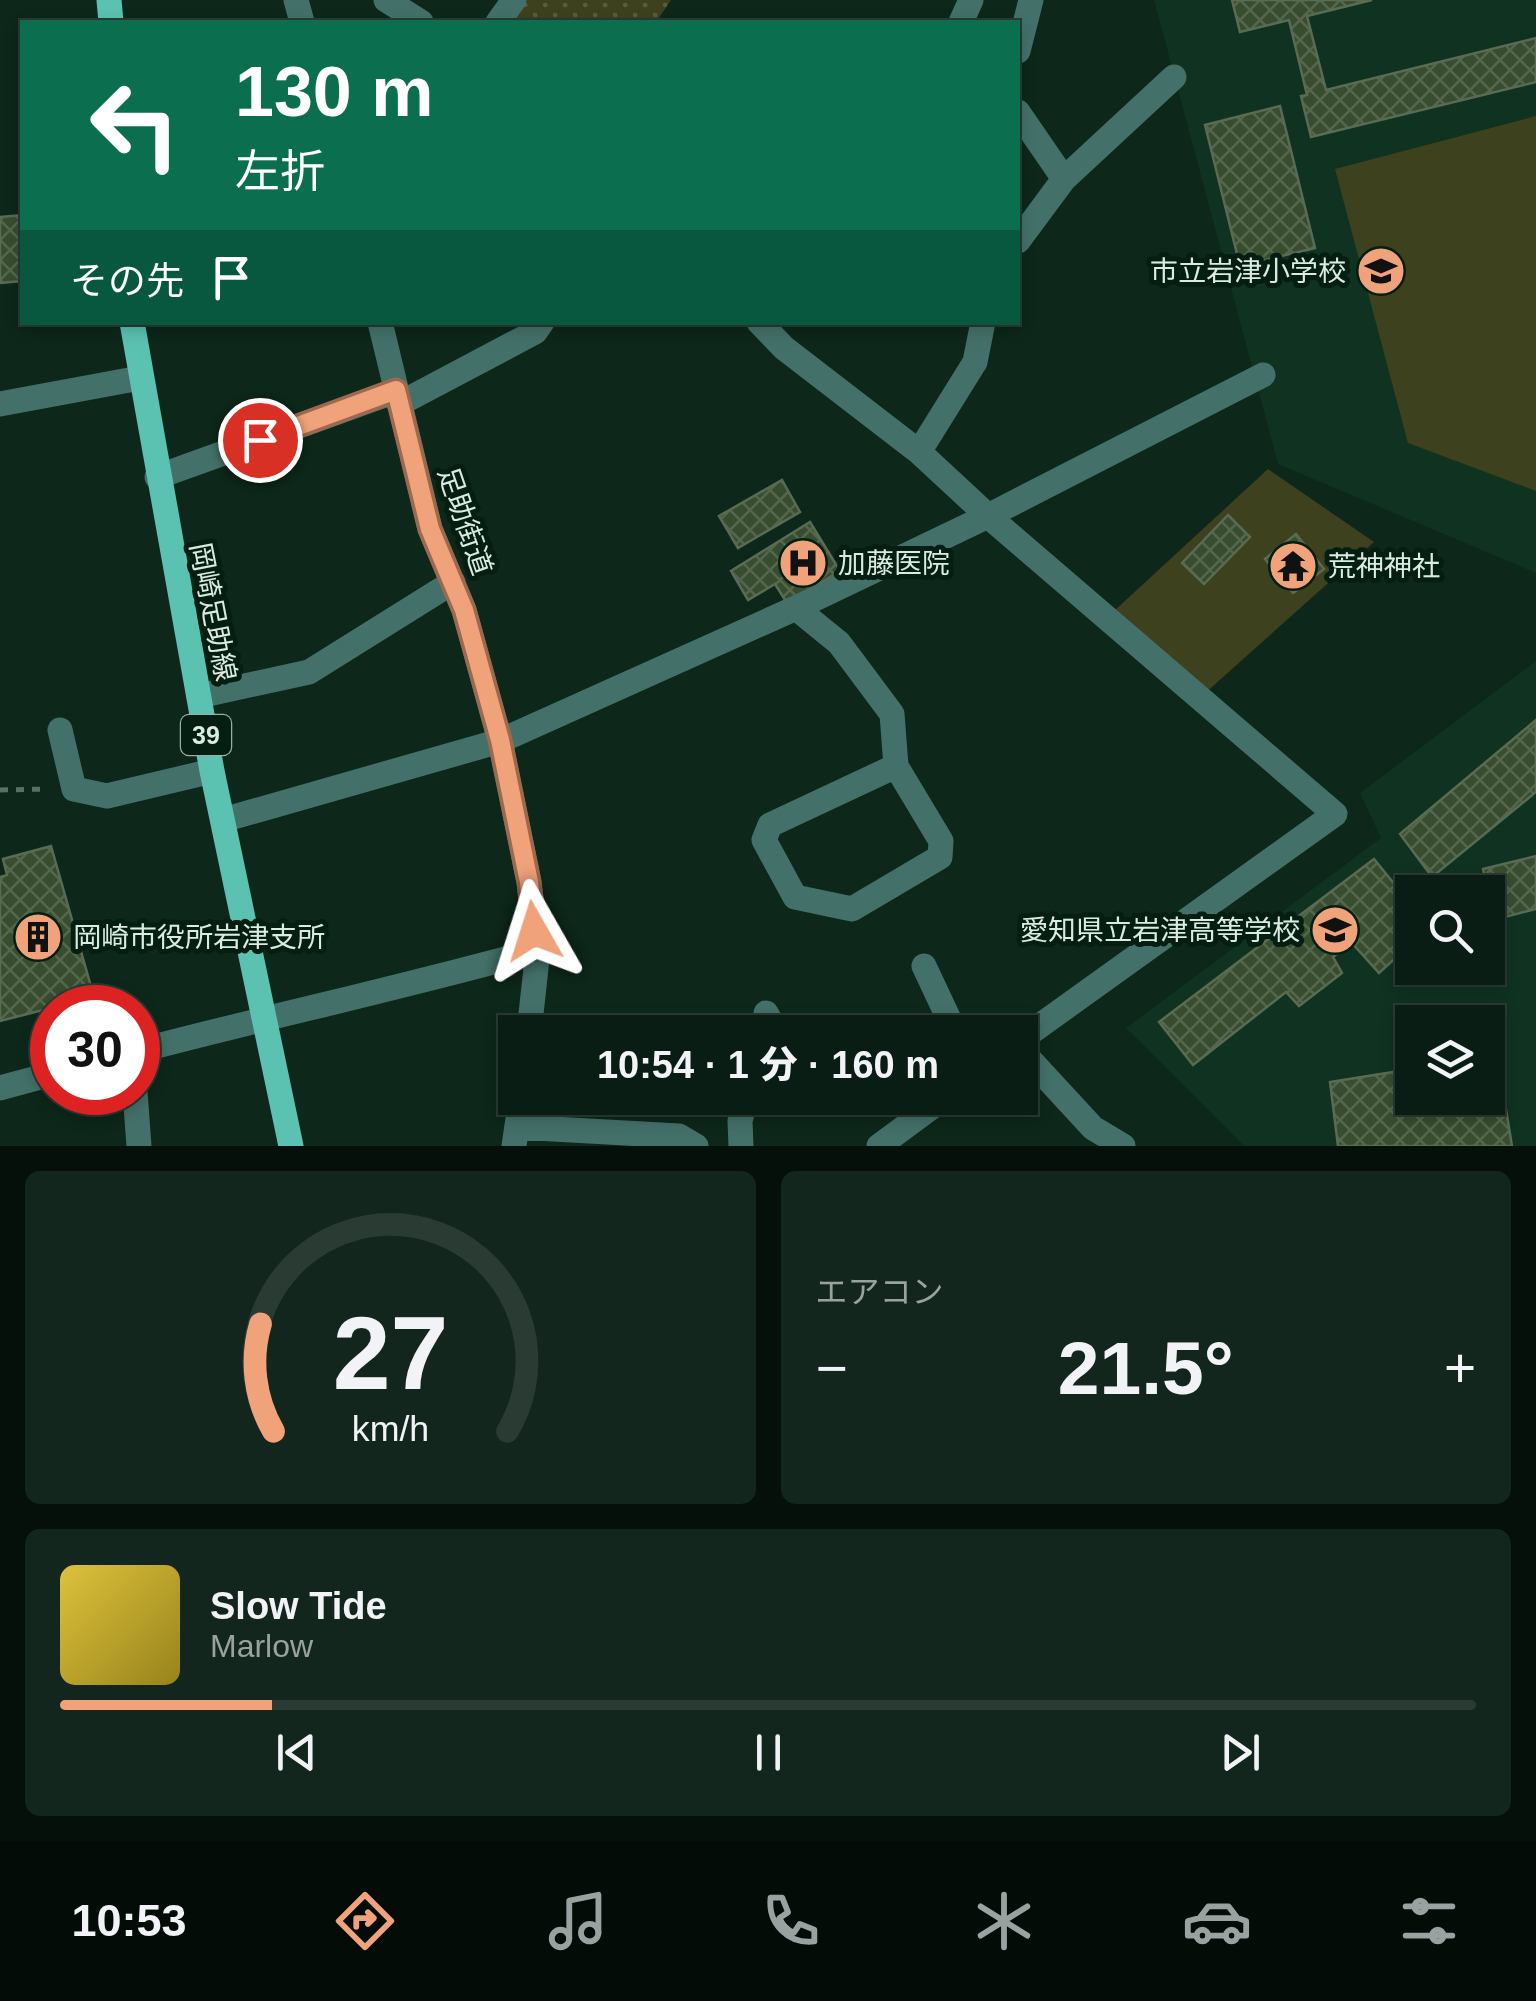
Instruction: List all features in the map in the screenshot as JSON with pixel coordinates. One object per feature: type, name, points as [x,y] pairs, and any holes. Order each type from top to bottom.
[{"type":"main road","name":"岡崎足助線","points":[[132,325],[212,771],[290,1146]]},
{"type":"street","points":[[386,0],[418,20]]},
{"type":"street","points":[[1020,42],[1031,0]]},
{"type":"street","points":[[1020,238],[1064,179],[1174,77]]},
{"type":"street","points":[[1020,115],[1064,179]]},
{"type":"street","name":"足助街道","points":[[381,325],[430,529],[453,582],[500,740],[529,882],[538,950],[531,1015]]},
{"type":"street","points":[[157,477],[398,398],[535,332],[540,325]]},
{"type":"street","points":[[762,325],[784,348],[919,452],[1335,814],[1038,1027]]},
{"type":"street","points":[[919,452],[974,362],[981,325]]},
{"type":"street","points":[[224,820],[500,740],[796,608],[988,516],[1263,375]]},
{"type":"street","points":[[0,404],[140,378]]},
{"type":"street","points":[[198,696],[309,672],[453,582]]},
{"type":"street","points":[[796,608],[839,643],[892,714],[896,766],[941,841],[940,857],[852,909],[795,897],[764,840],[770,826],[896,766]]},
{"type":"street","points":[[60,730],[74,789],[107,796],[212,771]]},
{"type":"street","points":[[160,1045],[538,950]]},
{"type":"street","points":[[924,966],[947,1015]]},
{"type":"street","points":[[1038,1068],[1093,1128],[1123,1146]]},
{"type":"street","points":[[0,1088],[30,1080]]},
{"type":"street","points":[[136,1115],[139,1146]]},
{"type":"street","points":[[741,1146],[742,1115]]},
{"type":"street","points":[[879,1146],[921,1115]]},
{"type":"street","points":[[516,1136],[687,1141]]},
{"type":"path","points":[[0,790],[74,789]]},
{"type":"shaded area","points":[[523,0],[671,0],[657,20],[508,20]]},
{"type":"shaded area","name":"市立岩津小学校","points":[[1154,0],[1536,0],[1536,573],[1278,464]]},
{"type":"shaded area","points":[[1536,116],[1536,491],[1408,443],[1335,169]]},
{"type":"shaded area","points":[[1268,469],[1374,542],[1203,695],[1114,611]]},
{"type":"shaded area","name":"愛知県立岩津高等学校","points":[[1536,661],[1536,1146],[1244,1146],[1126,1028],[1381,838],[1360,793]]},
{"type":"building","points":[[1232,0],[1372,0],[1307,16],[1326,90],[1536,38],[1536,82],[1311,137],[1301,96],[1307,95],[1289,20],[1240,32]]},
{"type":"building","points":[[1280,106],[1315,248],[1240,266],[1205,125]]},
{"type":"building","points":[[20,215],[20,281],[0,283],[0,217]]},
{"type":"building","points":[[782,480],[800,512],[738,548],[719,516]]},
{"type":"building","points":[[1228,515],[1250,537],[1204,584],[1182,563]]},
{"type":"building","points":[[810,522],[840,571],[787,603],[775,584],[748,600],[731,571]]},
{"type":"building","points":[[1296,534],[1324,569],[1293,593],[1265,559]]},
{"type":"building","points":[[1536,720],[1536,792],[1434,875],[1431,875],[1400,834]]},
{"type":"building","name":"岡崎市役所岩津支所","points":[[51,846],[91,985],[30,985],[30,1013],[0,1021],[0,877],[7,875],[3,859]]},
{"type":"building","points":[[1536,856],[1536,909],[1505,917],[1505,875],[1484,875],[1483,869]]},
{"type":"building","points":[[1374,859],[1395,885],[1395,958],[1379,973],[1351,942],[1333,957],[1342,973],[1299,1006],[1286,992],[1193,1065],[1159,1022]]},
{"type":"building","points":[[1395,1072],[1395,1115],[1505,1115],[1505,1104],[1512,1146],[1338,1146],[1330,1082]]},
{"type":"place","name":"市立岩津小学校","points":[[1381,271]]},
{"type":"place","name":"加藤医院","points":[[803,563]]},
{"type":"place","name":"荒神神社","points":[[1293,566]]},
{"type":"place","name":"愛知県立岩津高等学校","points":[[1335,930]]},
{"type":"place","name":"岡崎市役所岩津支所","points":[[38,937]]},
{"type":"route","points":[[260,440],[396,390],[430,529],[464,610],[500,740],[529,882],[534,931]]}]
